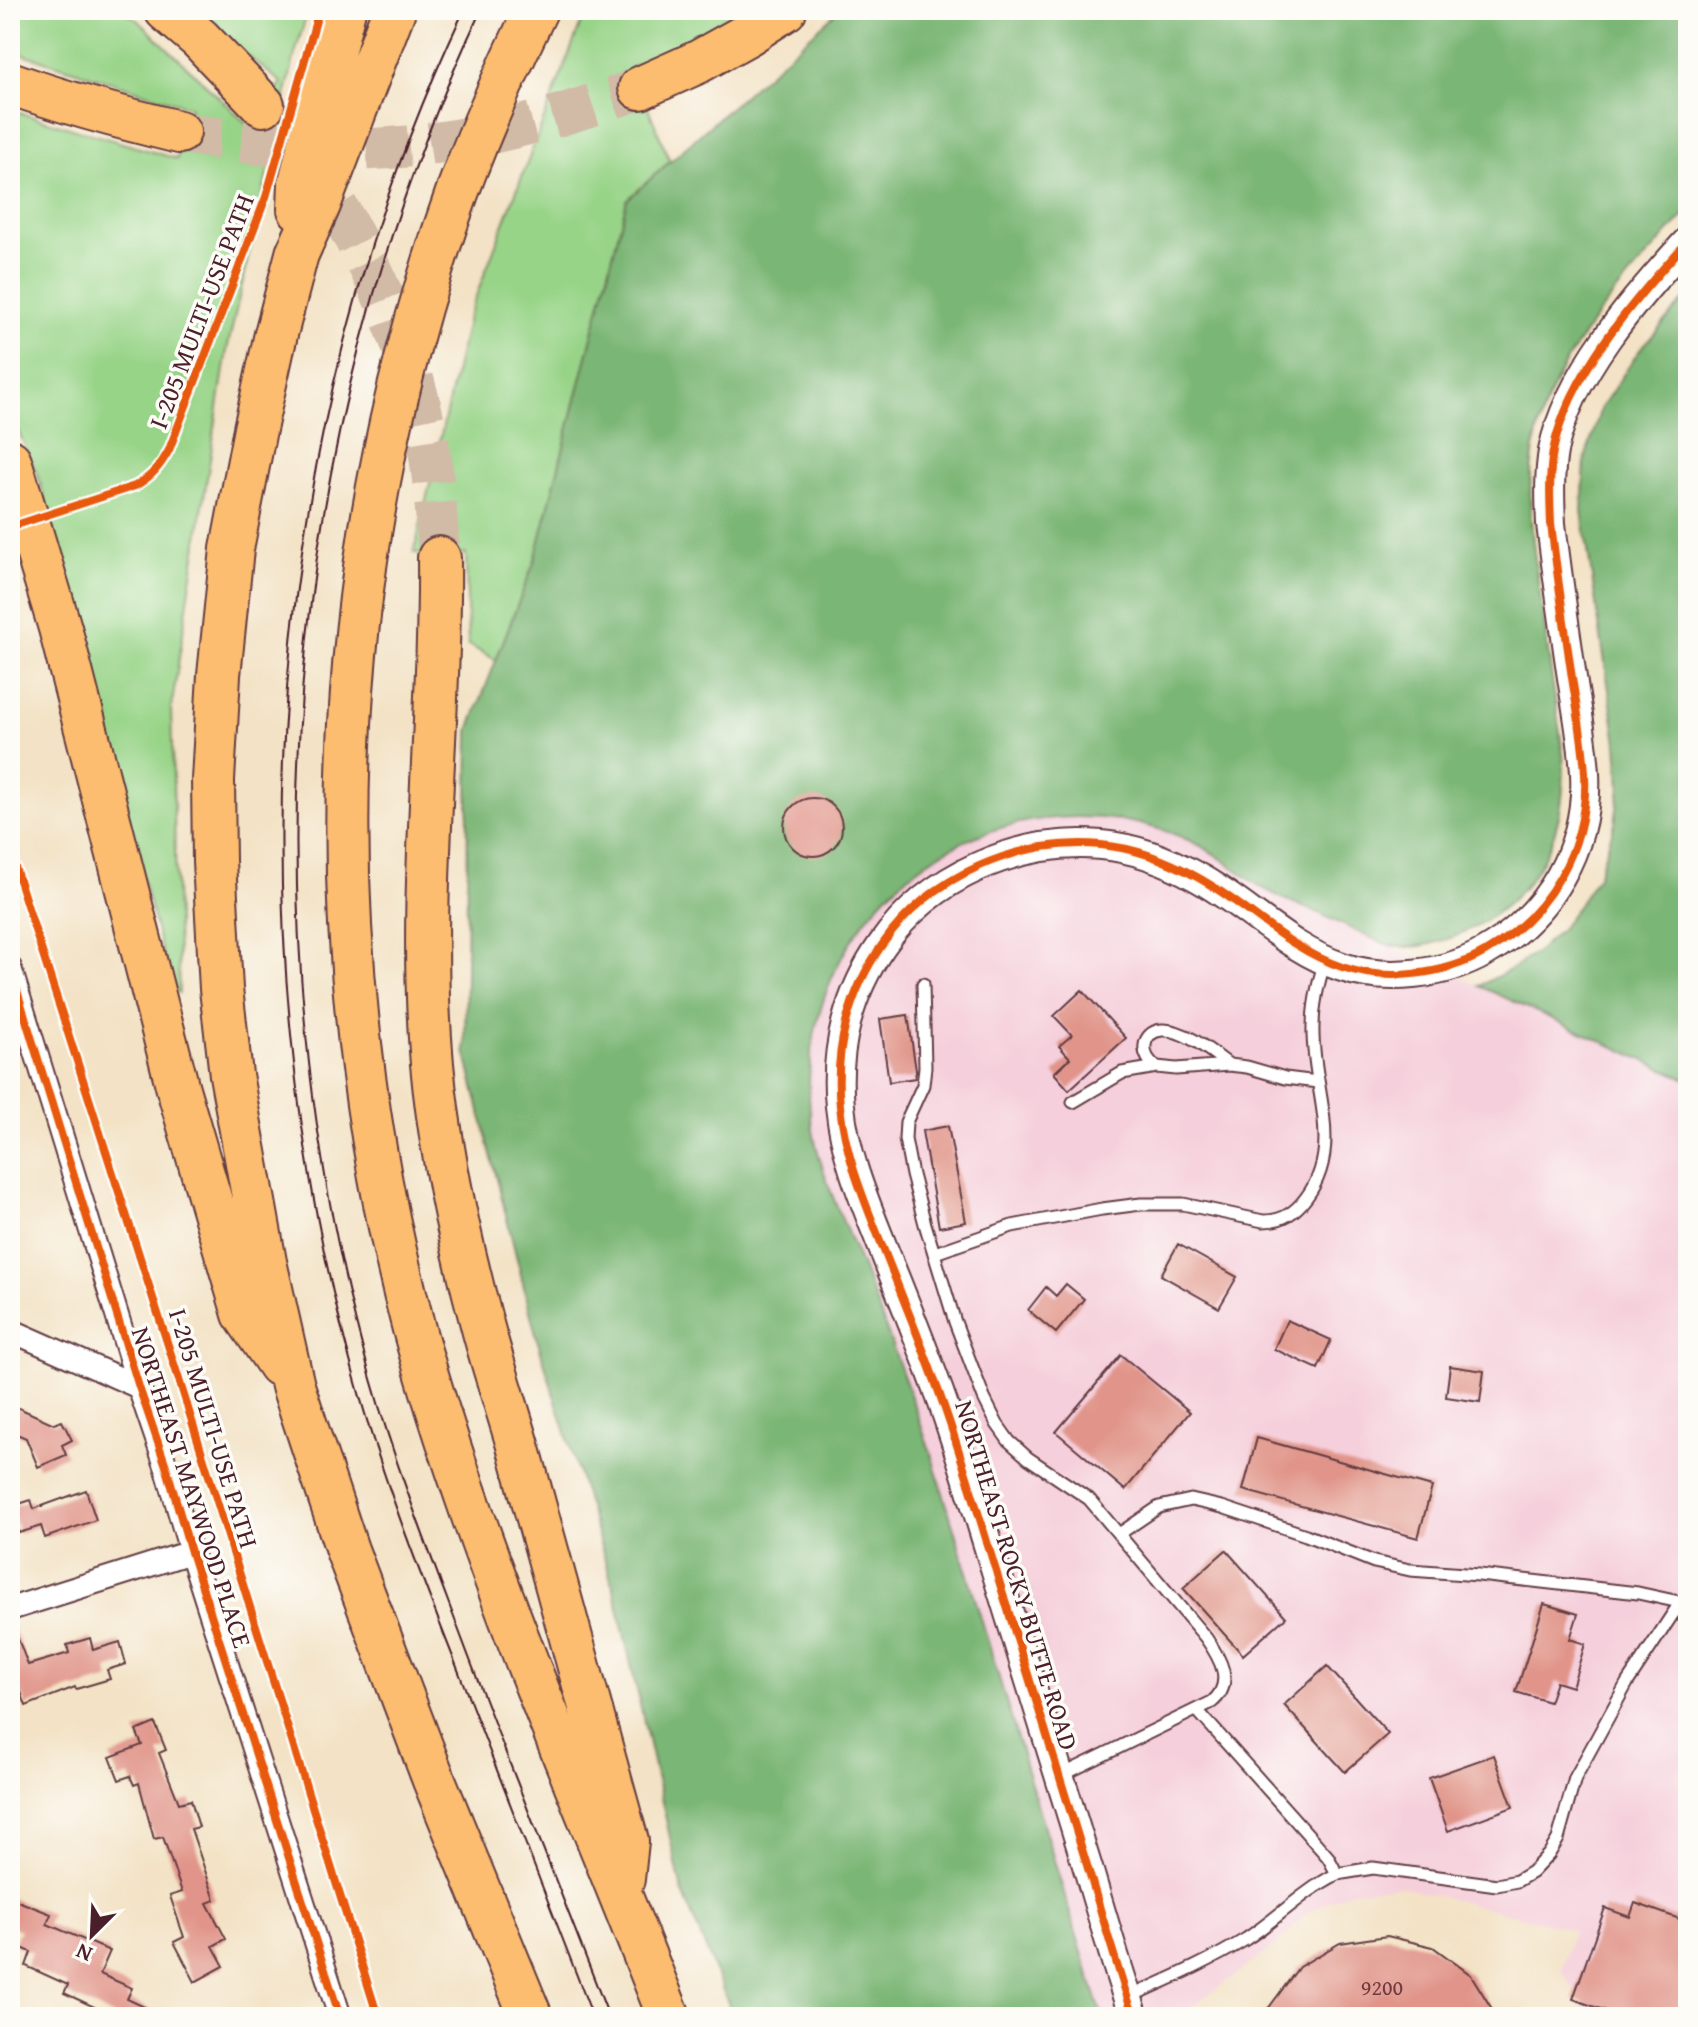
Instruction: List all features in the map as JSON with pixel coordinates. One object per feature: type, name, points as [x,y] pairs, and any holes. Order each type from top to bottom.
[{"type":"highway","points":[[166,10],[200,39],[263,105]]},
{"type":"highway","points":[[297,254],[300,182],[344,10]]},
{"type":"highway","points":[[394,10],[297,254],[255,429],[232,549],[219,675],[213,780],[221,989],[231,1075],[265,1262],[293,1386],[347,1550],[434,1780],[531,2017]]},
{"type":"highway","points":[[536,10],[487,116],[458,192],[422,300],[381,470],[366,558],[351,696],[346,823],[353,986],[371,1125],[389,1223],[415,1332],[458,1474],[504,1604],[669,2017]]},
{"type":"highway","points":[[640,88],[698,62],[785,10]]},
{"type":"highway","points":[[10,83],[112,116],[179,132]]},
{"type":"highway","points":[[10,461],[60,628],[178,1089],[244,1314],[293,1386]]},
{"type":"highway","points":[[439,558],[438,678],[426,941],[432,1067],[441,1135],[484,1331],[627,1841],[621,1895]]},
{"type":"street","name":"NORTHEAST ROCKY BUTTE ROAD","points":[[1130,2007],[948,1418],[849,1154],[840,1109],[839,1083],[841,1045],[850,1008],[859,985],[883,944],[914,908],[957,877],[980,865],[1024,851],[1058,846],[1103,845],[1164,861],[1201,879],[1305,950],[1351,970],[1388,975],[1432,971],[1470,960],[1506,939],[1528,920],[1558,883],[1568,863],[1581,828],[1585,792],[1585,771],[1551,524],[1550,488],[1554,448],[1565,412],[1586,370],[1636,301],[1688,241]]},
{"type":"street","name":"NORTHEAST MAYWOOD PLACE","points":[[11,975],[340,2017]]},
{"type":"street","points":[[10,1330],[139,1387]]},
{"type":"street","points":[[10,1609],[191,1552]]},
{"type":"lane","points":[[935,1253],[1012,1226],[1141,1204],[1183,1204],[1263,1221],[1287,1217],[1308,1196],[1321,1166],[1326,1137],[1313,1028],[1316,989],[1325,960]]},
{"type":"lane","points":[[923,984],[923,1085],[906,1122],[905,1139],[912,1175],[955,1322],[984,1398],[1009,1441],[1028,1458],[1089,1499],[1186,1613],[1220,1658],[1225,1675],[1219,1696],[1197,1710],[1060,1776]]},
{"type":"lane","points":[[1157,1067],[1145,1054],[1146,1042],[1154,1032],[1166,1030],[1185,1036],[1229,1065]]},
{"type":"lane","points":[[1073,1102],[1122,1073],[1157,1067],[1176,1069],[1229,1065],[1318,1082]]},
{"type":"lane","points":[[1119,1534],[1159,1507],[1191,1500],[1306,1535],[1374,1562],[1410,1570],[1638,1593],[1684,1603],[1627,1683],[1575,1778],[1558,1839],[1532,1872],[1517,1881],[1497,1885],[1373,1868],[1337,1874],[1224,1952],[1177,1976],[1130,2007]]},
{"type":"lane","points":[[1197,1710],[1328,1857],[1337,1874]]},
{"type":"shaded area","points":[[1062,816],[1123,820],[1169,832],[1202,846],[1262,888],[1688,1080],[1688,2017],[1607,2017],[1586,2009],[1561,1970],[1573,1930],[1400,1886],[1352,1891],[1308,1912],[1275,1946],[1178,2017],[1103,2017],[930,1453],[885,1325],[820,1161],[809,1094],[810,1054],[829,982],[847,947],[869,915],[897,886],[928,861],[961,842],[999,828]]},
{"type":"green space","points":[[10,10],[121,10],[138,20],[246,123],[282,83],[189,10],[308,10],[295,54],[227,350],[171,710],[179,993],[171,987],[40,481],[10,412],[10,110],[177,159],[190,107],[10,50]]},
{"type":"green space","points":[[586,10],[742,10],[661,56],[631,67],[670,161],[627,200],[535,560],[496,660],[468,645],[466,554],[414,553],[468,317]]},
{"type":"green space","points":[[839,10],[1688,10],[1688,211],[1630,275],[1577,344],[1550,394],[1534,449],[1530,504],[1532,531],[1563,753],[1563,783],[1553,838],[1527,884],[1508,904],[1485,921],[1458,935],[1424,945],[1397,947],[1372,939],[1273,894],[1207,849],[1161,830],[1121,820],[1080,817],[1040,820],[1000,828],[962,842],[926,862],[894,888],[858,931],[843,955],[821,1007],[810,1062],[809,1090],[810,1114],[821,1162],[929,1448],[1103,2017],[734,2017],[682,1891],[614,1589],[537,1339],[465,1051],[469,730],[535,560],[627,200]]},
{"type":"green space","points":[[1688,295],[1688,1080],[1479,986],[1512,969],[1539,950],[1562,928],[1598,876],[1615,823],[1620,788],[1617,743],[1582,511],[1585,460],[1601,408],[1639,351]]},
{"type":"building","points":[[813,798],[824,800],[833,807],[840,816],[840,838],[833,847],[824,854],[813,856],[802,854],[793,847],[786,838],[784,827],[786,816],[793,807],[802,800]]},
{"type":"building","points":[[1082,990],[1126,1038],[1069,1090],[1054,1073],[1070,1058],[1059,1046],[1072,1035],[1054,1016]]},
{"type":"building","points":[[908,1015],[915,1078],[889,1082],[880,1019]]},
{"type":"building","points":[[948,1126],[966,1222],[939,1227],[922,1131]]},
{"type":"building","points":[[1178,1244],[1237,1277],[1219,1308],[1161,1275]]},
{"type":"building","points":[[1066,1284],[1084,1299],[1056,1333],[1028,1310],[1046,1287],[1056,1296]]},
{"type":"building","points":[[1287,1320],[1331,1340],[1318,1369],[1274,1349]]},
{"type":"building","points":[[1121,1355],[1190,1412],[1125,1490],[1056,1432]]},
{"type":"building","points":[[1450,1366],[1484,1371],[1480,1402],[1446,1397]]},
{"type":"building","points":[[10,1404],[54,1424],[62,1421],[72,1440],[62,1445],[66,1455],[38,1467],[26,1438],[10,1431]]},
{"type":"building","points":[[1257,1438],[1432,1487],[1418,1538],[1243,1490]]},
{"type":"building","points":[[86,1490],[96,1520],[45,1538],[41,1526],[19,1533],[10,1507],[31,1500],[34,1509]]},
{"type":"building","points":[[1226,1550],[1286,1617],[1243,1655],[1183,1588]]},
{"type":"building","points":[[1544,1604],[1578,1614],[1570,1639],[1585,1644],[1572,1687],[1556,1682],[1549,1702],[1516,1692]]},
{"type":"building","points":[[10,1623],[28,1665],[69,1653],[67,1645],[90,1638],[93,1650],[120,1642],[126,1664],[107,1670],[110,1679],[75,1687],[26,1706],[16,1678],[10,1681]]},
{"type":"building","points":[[1327,1666],[1388,1734],[1345,1772],[1284,1705]]},
{"type":"building","points":[[155,1723],[166,1750],[159,1753],[179,1803],[191,1800],[199,1827],[191,1829],[215,1900],[207,1903],[226,1939],[213,1946],[224,1966],[195,1982],[174,1942],[184,1937],[170,1896],[182,1892],[163,1837],[154,1839],[139,1783],[134,1785],[130,1776],[119,1780],[110,1757],[142,1745],[136,1731]]},
{"type":"building","points":[[1494,1755],[1513,1807],[1448,1831],[1429,1778]]},
{"type":"building","points":[[10,1898],[51,1914],[47,1924],[110,1951],[100,1974],[132,1988],[127,1999],[166,2017],[116,2017],[64,1993],[68,1985],[26,1966],[31,1952],[13,1944],[20,1930],[10,1926]]},
{"type":"building","points":[[1635,1903],[1688,1922],[1688,2017],[1623,2017],[1573,1999],[1605,1908],[1630,1917]]},
{"type":"building","points":[[1387,1936],[1433,1947],[1471,1975],[1497,2017],[1262,2017],[1299,1967],[1340,1943]]},
{"type":"tunnel","points":[[179,132],[300,148],[344,150],[430,144],[473,137],[557,116],[640,88]]},
{"type":"tunnel","points":[[263,105],[305,158],[346,222],[381,291],[395,327],[419,400],[427,437],[439,558]]},
{"type":"tram line","points":[[464,10],[396,172],[345,340],[308,511],[287,685],[282,860],[291,1035],[316,1208],[366,1417],[417,1566],[593,2017]]},
{"type":"tram line","points":[[481,10],[413,173],[361,341],[324,512],[303,685],[297,859],[306,1034],[331,1207],[381,1412],[402,1477],[497,1732],[609,2017]]},
{"type":"cycle path","name":"I-205 MULTI-USE PATH","points":[[10,527],[135,486],[150,475],[166,456],[266,197],[319,10]]},
{"type":"cycle path","points":[[1134,2017],[954,1437],[851,1161],[839,1085],[839,1063],[846,1022],[870,963],[902,921],[925,899],[978,866],[1039,848],[1070,844],[1101,845],[1162,860],[1215,888],[1303,949],[1359,972],[1415,974],[1452,966],[1485,952],[1528,919],[1546,899],[1572,852],[1584,800],[1583,748],[1551,524],[1553,451],[1561,422],[1589,366],[1627,312],[1688,241]]},
{"type":"cycle path","name":"I-205 MULTI-USE PATH","points":[[10,852],[378,2017]]},
{"type":"cycle path","points":[[10,968],[139,1387],[340,2017]]}]
